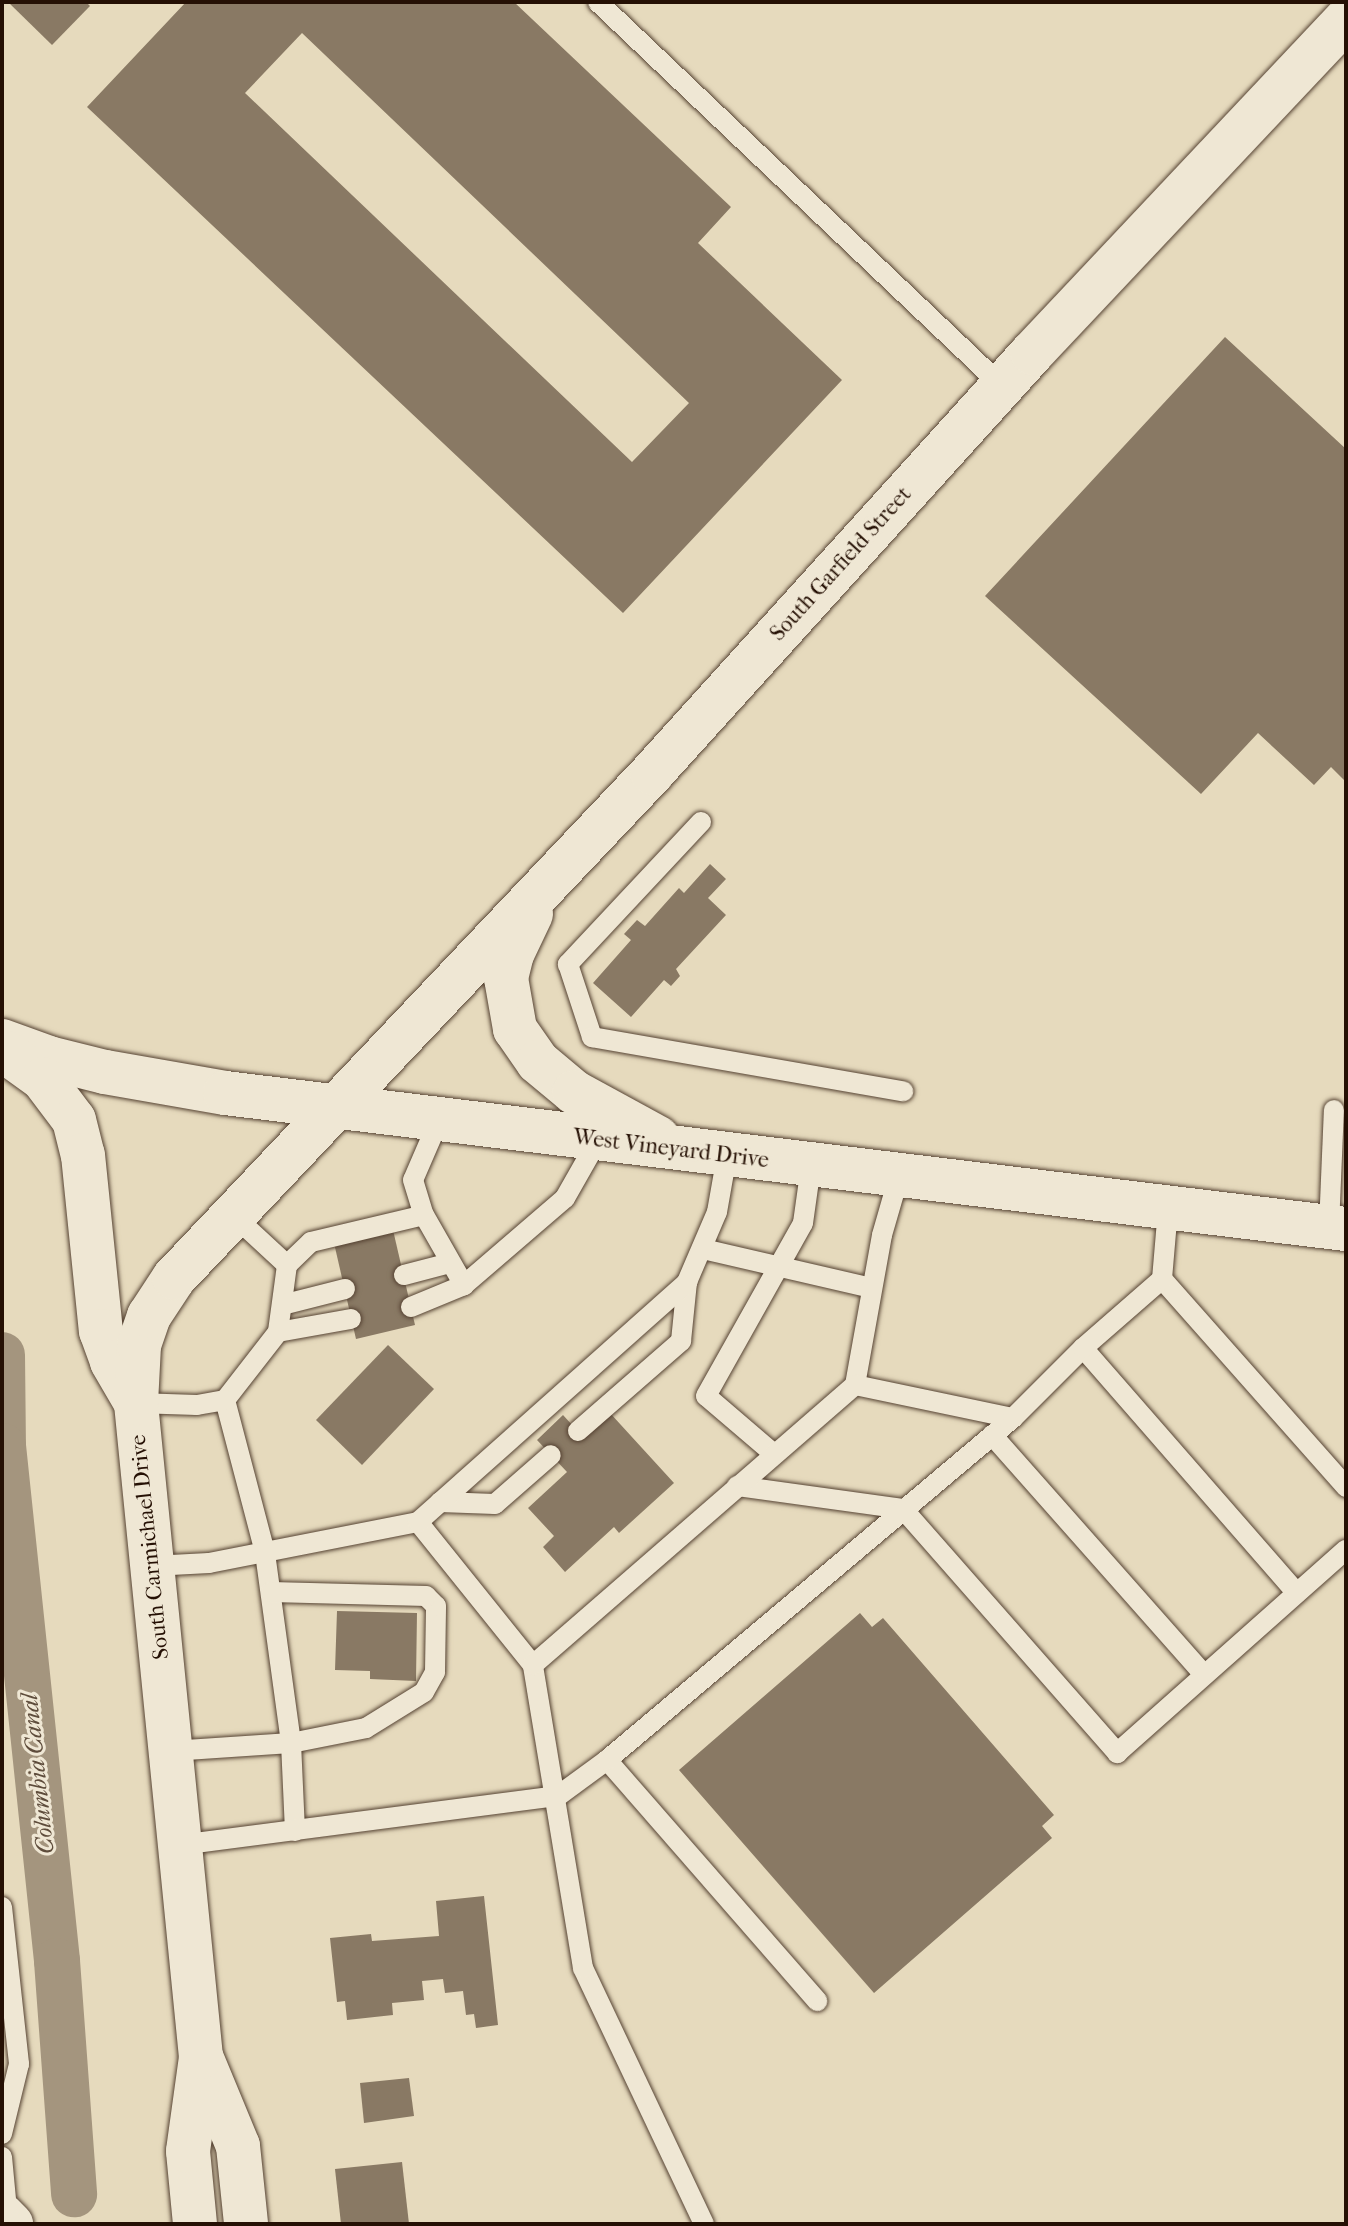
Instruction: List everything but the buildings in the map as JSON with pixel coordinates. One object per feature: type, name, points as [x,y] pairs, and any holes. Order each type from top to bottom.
[{"type":"main road","name":"South Garfield Street","points":[[334,1107],[652,773],[1002,386],[1346,20]]},
{"type":"main road","points":[[548,882],[512,954],[506,978],[515,1029],[538,1062],[574,1092],[681,1150]]},
{"type":"main road","points":[[8,1048],[43,1079],[74,1120],[83,1155],[101,1331],[112,1362],[136,1403]]},
{"type":"main road","name":"West Vineyard Drive","points":[[8,1048],[162,1084],[598,1140],[1337,1228]]},
{"type":"main road","name":"South Carmichael Drive","points":[[195,2224],[188,2151],[201,2057],[136,1403],[137,1357],[149,1316],[174,1278],[334,1107]]},
{"type":"main road","name":"South Carmichael Drive","points":[[201,2057],[238,2146],[246,2224]]},
{"type":"lane","points":[[598,2],[1002,386]]},
{"type":"lane","points":[[701,822],[568,964],[592,1037],[903,1091]]},
{"type":"lane","points":[[1334,1110],[1337,1228]]},
{"type":"lane","points":[[439,1120],[413,1180],[424,1215],[464,1285]]},
{"type":"lane","points":[[411,1307],[464,1285],[565,1198],[598,1140]]},
{"type":"lane","points":[[578,1431],[681,1341],[687,1282],[717,1212],[727,1155]]},
{"type":"lane","points":[[774,1454],[706,1396],[803,1223],[811,1166]]},
{"type":"lane","points":[[533,1665],[855,1385],[882,1235],[899,1176]]},
{"type":"lane","points":[[180,1845],[558,1796],[607,1760],[1013,1418],[1083,1348],[1162,1279],[1168,1209]]},
{"type":"lane","points":[[233,1215],[287,1265]]},
{"type":"lane","points":[[136,1403],[197,1405],[225,1400],[278,1332],[287,1265],[311,1242],[424,1215]]},
{"type":"lane","points":[[703,1249],[780,1264],[872,1288]]},
{"type":"lane","points":[[404,1275],[450,1263]]},
{"type":"lane","points":[[1162,1279],[1346,1487]]},
{"type":"lane","points":[[152,1566],[209,1563],[418,1522],[687,1282]]},
{"type":"lane","points":[[282,1305],[345,1289]]},
{"type":"lane","points":[[278,1332],[351,1319]]},
{"type":"lane","points":[[1083,1348],[1297,1593]]},
{"type":"lane","points":[[855,1385],[1013,1418]]},
{"type":"lane","points":[[225,1400],[265,1553],[291,1743],[295,1831]]},
{"type":"lane","points":[[992,1435],[1204,1675]]},
{"type":"lane","points":[[440,1502],[495,1504],[551,1455]]},
{"type":"lane","points":[[737,1486],[903,1509],[1117,1753],[1346,1550]]},
{"type":"lane","points":[[418,1522],[533,1665],[558,1796],[583,1968],[704,2224]]},
{"type":"lane","points":[[1324,1569],[1346,1574]]},
{"type":"lane","points":[[171,1751],[291,1743],[366,1728],[424,1692],[435,1672],[436,1606],[426,1596],[409,1593],[271,1592]]},
{"type":"lane","points":[[607,1760],[817,2001]]},
{"type":"lane","points":[[2,1907],[19,2064],[2,2134]]},
{"type":"lane","points":[[2,2157],[8,2221]]},
{"type":"waterway","name":"Columbia Canal","points":[[2,1355],[3,1446],[57,1961],[74,2194]]}]
